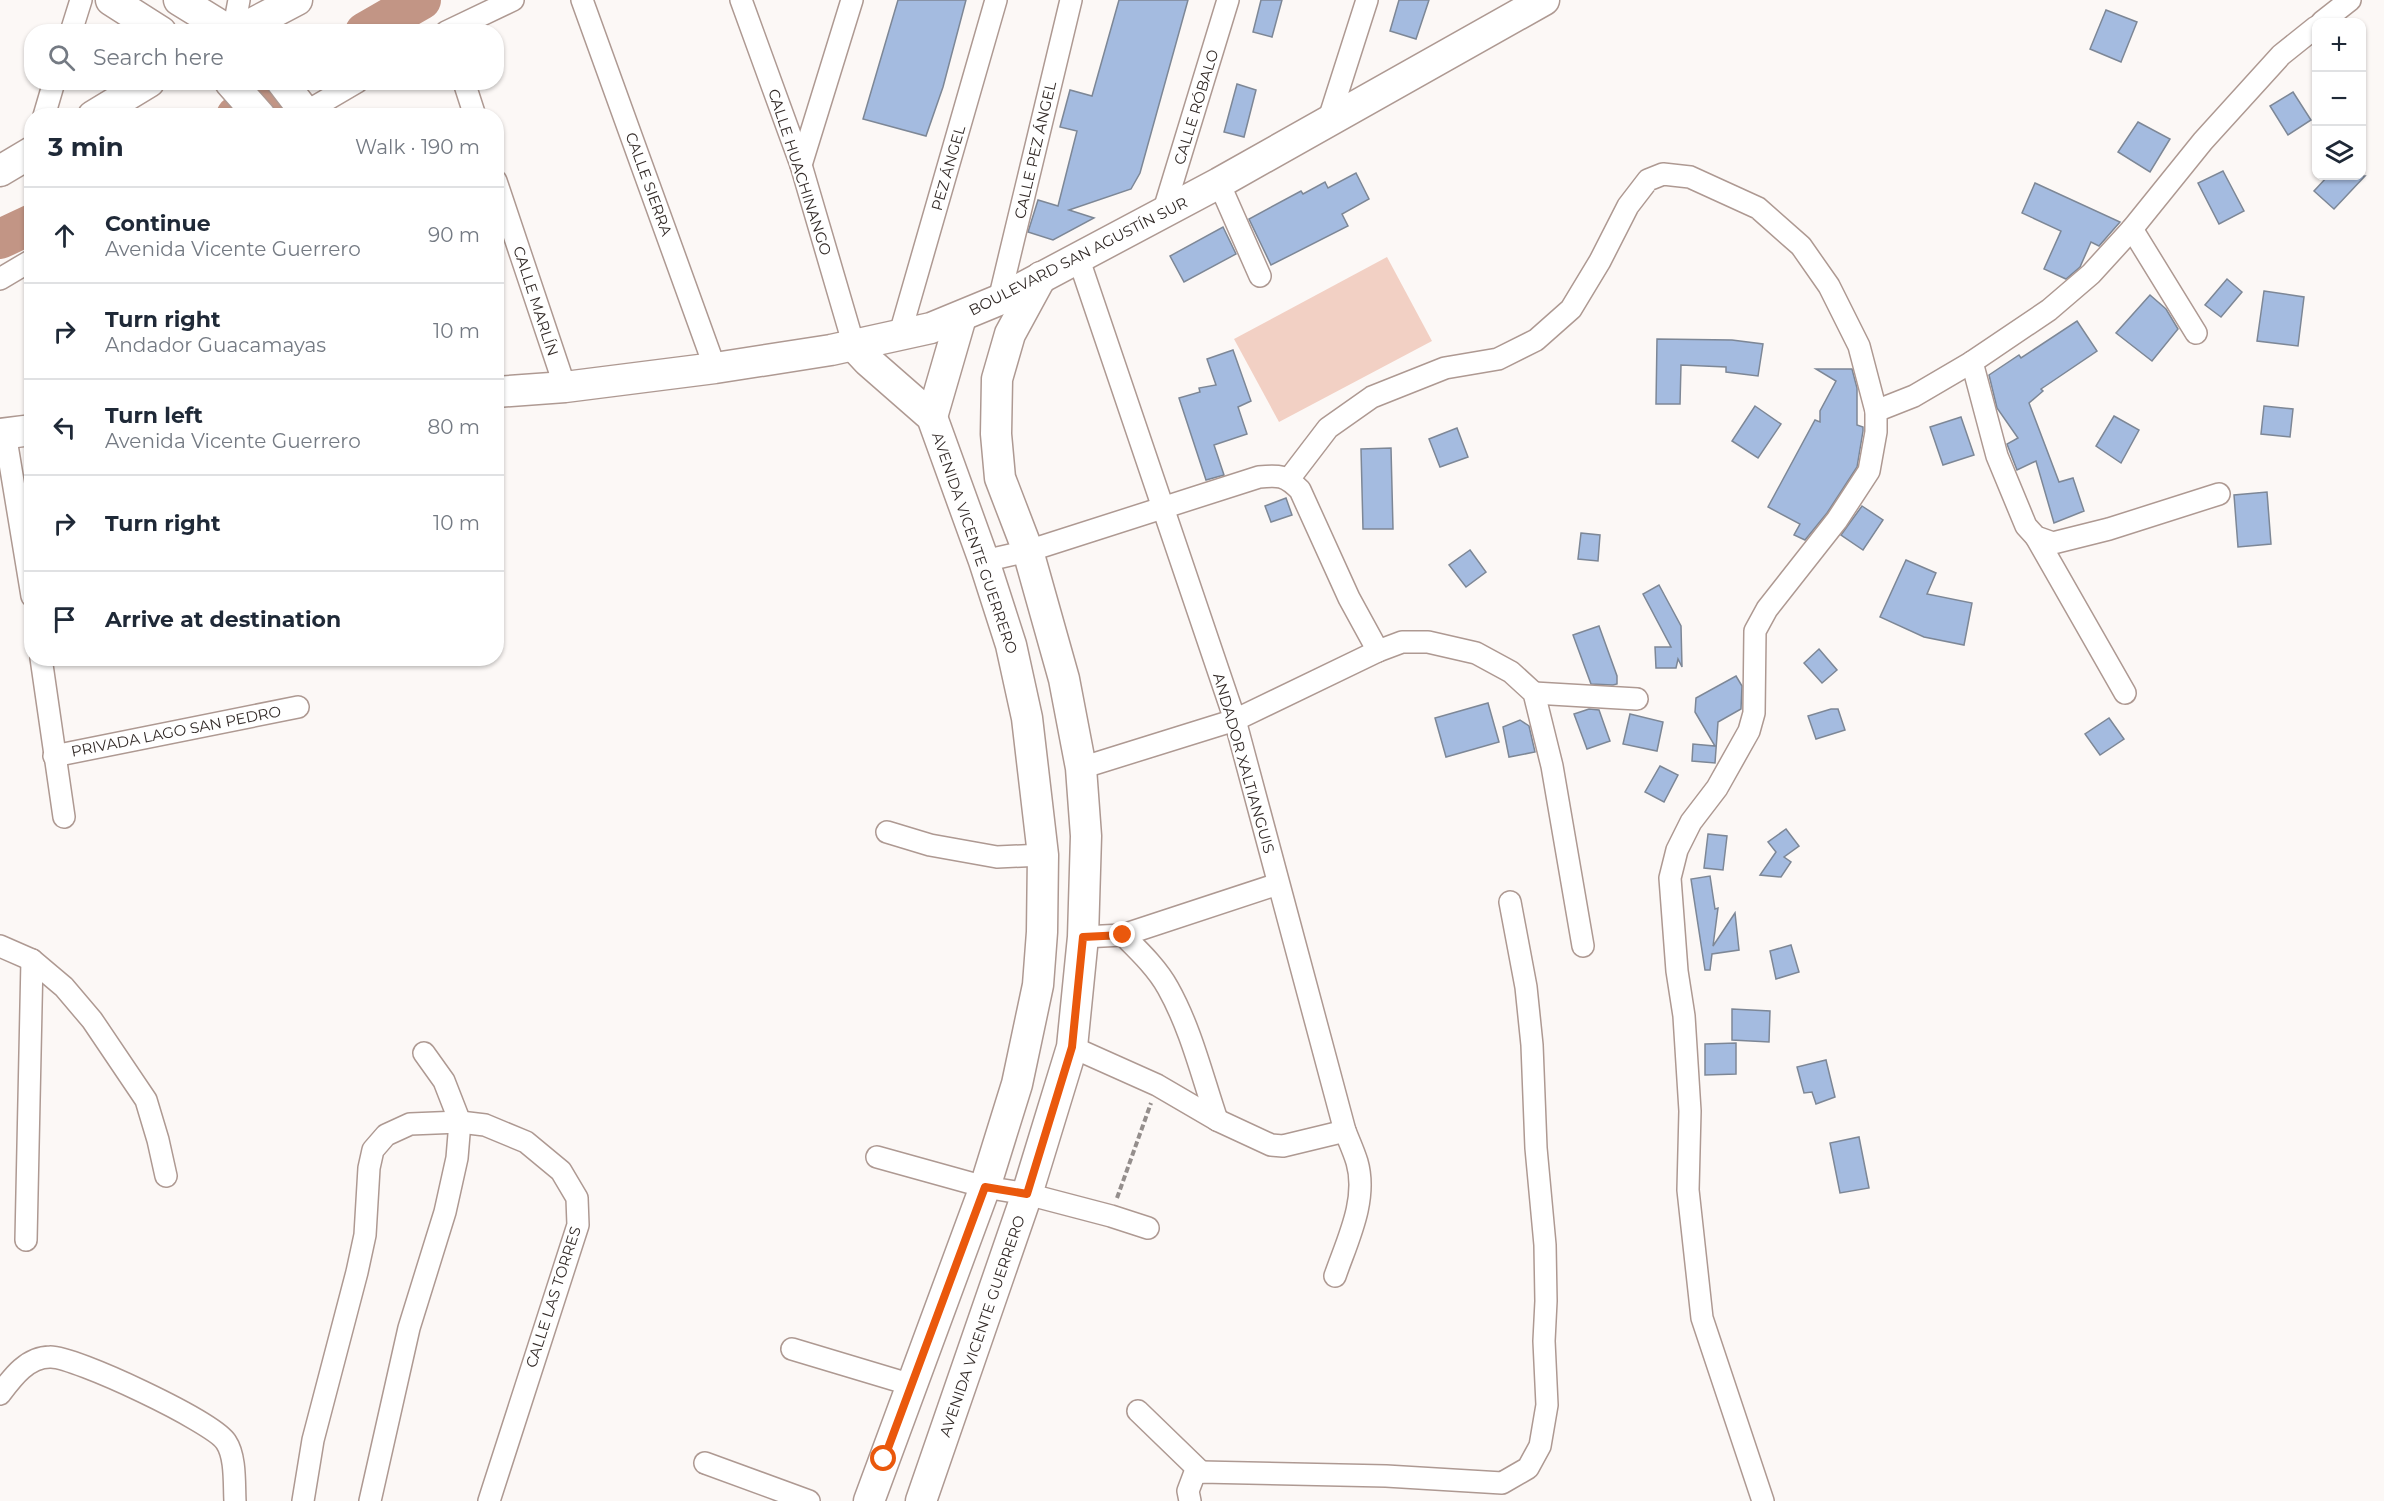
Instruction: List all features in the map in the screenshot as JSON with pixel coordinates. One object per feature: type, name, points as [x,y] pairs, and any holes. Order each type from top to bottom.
[{"type":"street","points":[[74,24],[81,0]]},
{"type":"street","points":[[111,0],[148,24]]},
{"type":"street","points":[[179,0],[220,24]]},
{"type":"street","points":[[234,24],[239,0]]},
{"type":"street","points":[[249,24],[297,0]]},
{"type":"street","points":[[461,24],[513,0]]},
{"type":"street","name":"CALLE SIERRA","points":[[582,0],[715,368]]},
{"type":"street","name":"CALLE HUACHINANGO","points":[[741,0],[801,165],[854,346]]},
{"type":"street","points":[[801,165],[852,0]]},
{"type":"street","name":"PEZ ÁNGEL","points":[[899,337],[996,0]]},
{"type":"street","name":"CALLE PEZ ÁNGEL","points":[[999,300],[1071,0]]},
{"type":"street","name":"CALLE RÓBALO","points":[[1163,213],[1228,0]]},
{"type":"street","points":[[1328,122],[1367,0]]},
{"type":"street","name":"BOULEVARD SAN AGUSTÍN SUR","points":[[504,391],[565,387],[715,368],[854,346],[899,337],[961,317],[999,300],[1219,183],[1328,122],[1509,11],[1544,0]]},
{"type":"street","points":[[2327,18],[2350,0]]},
{"type":"street","points":[[1876,411],[1914,396],[1972,362],[2049,310],[2091,274],[2132,229],[2203,141],[2281,55],[2312,30]]},
{"type":"street","points":[[46,108],[52,90]]},
{"type":"street","points":[[106,108],[135,90]]},
{"type":"street","points":[[237,90],[253,108]]},
{"type":"street","points":[[298,105],[336,90]]},
{"type":"street","points":[[467,90],[472,108]]},
{"type":"street","points":[[0,171],[24,157]]},
{"type":"street","points":[[1289,479],[1328,428],[1372,397],[1445,368],[1498,359],[1536,340],[1571,309],[1600,261],[1628,206],[1648,180],[1663,174],[1690,177],[1758,208],[1801,246],[1829,286],[1859,346],[1876,411],[1876,432],[1869,471],[1837,520],[1767,609],[1755,631],[1754,713],[1749,731],[1718,788],[1691,822],[1677,850],[1670,878],[1677,971],[1684,1016],[1690,1111],[1688,1190],[1702,1318],[1763,1501]]},
{"type":"street","points":[[1219,183],[1260,276]]},
{"type":"street","name":"CALLE MARLÍN","points":[[504,206],[565,387]]},
{"type":"street","points":[[2132,229],[2196,333]]},
{"type":"street","name":"ANDADOR XALTIANGUIS","points":[[1078,257],[1235,720],[1345,1131],[1358,1164],[1359,1194],[1355,1217],[1335,1276]]},
{"type":"street","points":[[0,279],[24,265]]},
{"type":"street","name":"AVENIDA VICENTE GUERRERO","points":[[921,1501],[1027,1194],[1072,1047],[1083,937],[1086,836],[1081,768],[1064,679],[1028,551],[1000,478],[996,434],[997,379],[1010,334],[1041,277]]},
{"type":"street","points":[[932,417],[961,317]]},
{"type":"street","name":"AVENIDA VICENTE GUERRERO","points":[[854,346],[932,417],[984,561],[1011,645],[1027,718],[1043,855],[1042,932],[1038,984],[1017,1084],[985,1187],[869,1501]]},
{"type":"street","points":[[1972,362],[1997,456],[2026,526],[2036,537],[2125,693]]},
{"type":"street","points":[[12,433],[23,491]]},
{"type":"street","points":[[984,561],[1028,551],[1258,477],[1275,476],[1289,479],[1300,490],[1349,598],[1378,651]]},
{"type":"street","points":[[2036,537],[2053,543],[2098,532],[2219,494]]},
{"type":"street","points":[[1081,768],[1235,720],[1378,651],[1402,642],[1428,642],[1476,653],[1511,672],[1534,693],[1552,766],[1583,946]]},
{"type":"street","points":[[42,666],[64,817]]},
{"type":"street","points":[[1534,693],[1637,699]]},
{"type":"street","name":"PRIVADA LAGO SAN PEDRO","points":[[54,756],[298,707]]},
{"type":"street","points":[[887,832],[930,845],[997,857],[1043,855]]},
{"type":"street","points":[[1083,937],[1123,935],[1278,884]]},
{"type":"street","points":[[1190,1501],[1188,1491],[1194,1475],[1201,1472],[1354,1475],[1502,1483],[1528,1468],[1540,1446],[1547,1405],[1544,1341],[1545,1245],[1536,1148],[1532,1045],[1527,999],[1510,902]]},
{"type":"street","points":[[1123,935],[1149,962],[1167,986],[1183,1018],[1217,1120]]},
{"type":"street","points":[[0,946],[32,960],[64,987],[92,1020],[146,1100],[166,1176]]},
{"type":"street","points":[[26,1240],[32,960]]},
{"type":"street","points":[[1072,1047],[1157,1085],[1217,1120],[1271,1145],[1283,1146],[1345,1131]]},
{"type":"street","points":[[370,1501],[409,1328],[446,1212],[458,1158],[460,1122],[444,1081],[424,1053]]},
{"type":"street","name":"CALLE LAS TORRES","points":[[303,1501],[313,1440],[365,1235],[369,1168],[373,1150],[387,1135],[411,1124],[460,1122],[485,1125],[526,1142],[561,1171],[578,1198],[578,1225],[489,1501]]},
{"type":"street","points":[[877,1156],[985,1187],[1027,1194],[1148,1228]]},
{"type":"street","points":[[792,1349],[912,1385]]},
{"type":"street","points":[[0,1394],[11,1379],[28,1363],[49,1356],[73,1360],[193,1416],[216,1431],[227,1443],[236,1501]]},
{"type":"street","points":[[1138,1411],[1201,1472]]},
{"type":"street","points":[[705,1463],[809,1501]]},
{"type":"path","points":[[1111,1216],[1157,1085]]},
{"type":"shaded area","points":[[1387,257],[1432,341],[1279,422],[1234,339]]},
{"type":"building","points":[[898,0],[966,0],[943,87],[926,136],[863,119]]},
{"type":"building","points":[[1119,0],[1188,0],[1140,173],[1131,189],[1069,210],[1094,218],[1053,240],[1028,232],[1038,200],[1058,206],[1077,131],[1060,127],[1070,90],[1092,96]]},
{"type":"building","points":[[1261,0],[1282,0],[1272,37],[1253,32]]},
{"type":"building","points":[[1399,0],[1429,0],[1416,39],[1390,31]]},
{"type":"building","points":[[2106,10],[2137,22],[2121,62],[2090,49]]},
{"type":"building","points":[[1237,84],[1256,90],[1244,137],[1224,132]]},
{"type":"building","points":[[2293,92],[2311,120],[2288,135],[2270,106]]},
{"type":"building","points":[[2138,122],[2170,139],[2150,172],[2118,152]]},
{"type":"building","points":[[2223,171],[2244,211],[2219,224],[2198,183]]},
{"type":"building","points":[[1356,173],[1369,199],[1342,214],[1348,226],[1271,265],[1249,219],[1301,191],[1303,194],[1325,182],[1328,188]]},
{"type":"building","points":[[2324,180],[2361,180],[2334,209],[2314,191]]},
{"type":"building","points":[[2035,183],[2120,222],[2099,246],[2091,242],[2080,267],[2066,279],[2044,269],[2061,231],[2022,213]]},
{"type":"building","points":[[1223,227],[1236,254],[1184,282],[1170,256]]},
{"type":"building","points":[[2227,279],[2242,292],[2221,317],[2205,305]]},
{"type":"building","points":[[2264,291],[2304,297],[2298,346],[2257,341]]},
{"type":"building","points":[[2150,295],[2166,309],[2178,329],[2152,361],[2116,333]]},
{"type":"building","points":[[2077,321],[2097,351],[2041,389],[2043,391],[2029,403],[2059,482],[2073,478],[2084,511],[2054,523],[2036,461],[2017,470],[2007,444],[2018,438],[1997,408],[1989,375],[2019,355],[2021,358]]},
{"type":"building","points":[[1657,339],[1732,340],[1763,344],[1758,376],[1726,372],[1726,367],[1681,365],[1680,404],[1656,404]]},
{"type":"building","points":[[1233,350],[1251,401],[1238,407],[1247,434],[1214,445],[1224,475],[1206,480],[1179,398],[1200,392],[1199,388],[1216,385],[1207,359]]},
{"type":"building","points":[[1816,369],[1852,369],[1857,388],[1857,425],[1863,427],[1863,431],[1857,467],[1827,513],[1805,540],[1794,535],[1800,524],[1768,507],[1815,420],[1820,422],[1820,411],[1836,381]]},
{"type":"building","points":[[1755,406],[1781,424],[1758,458],[1732,441]]},
{"type":"building","points":[[2264,406],[2293,409],[2290,437],[2261,434]]},
{"type":"building","points":[[2114,416],[2139,430],[2121,463],[2096,446]]},
{"type":"building","points":[[1961,417],[1974,455],[1943,465],[1930,427]]},
{"type":"building","points":[[1457,428],[1468,457],[1440,467],[1429,439]]},
{"type":"building","points":[[1391,448],[1393,529],[1363,529],[1361,449]]},
{"type":"building","points":[[2267,492],[2271,544],[2238,547],[2234,495]]},
{"type":"building","points":[[1286,498],[1292,515],[1271,522],[1265,506]]},
{"type":"building","points":[[1862,506],[1883,520],[1863,550],[1841,535]]},
{"type":"building","points":[[1581,533],[1600,535],[1598,561],[1578,559]]},
{"type":"building","points":[[1470,550],[1486,572],[1466,587],[1449,565]]},
{"type":"building","points":[[1906,560],[1936,573],[1927,594],[1972,603],[1964,645],[1924,637],[1880,617]]},
{"type":"building","points":[[1659,585],[1681,626],[1682,667],[1678,659],[1676,668],[1656,668],[1655,647],[1671,647],[1643,594]]},
{"type":"building","points":[[1599,626],[1617,676],[1617,684],[1591,684],[1573,635]]},
{"type":"building","points":[[1819,649],[1837,670],[1822,683],[1804,663]]},
{"type":"building","points":[[1736,676],[1742,686],[1741,709],[1718,722],[1715,763],[1692,761],[1693,744],[1715,746],[1695,712],[1696,698]]},
{"type":"building","points":[[1488,703],[1499,742],[1446,757],[1435,718]]},
{"type":"building","points":[[1589,709],[1599,710],[1610,741],[1587,749],[1574,714]]},
{"type":"building","points":[[1838,709],[1845,730],[1816,739],[1808,716]]},
{"type":"building","points":[[1630,714],[1663,722],[1657,751],[1623,744]]},
{"type":"building","points":[[2109,718],[2124,739],[2100,755],[2085,734]]},
{"type":"building","points":[[1520,720],[1529,726],[1535,752],[1509,757],[1503,727]]},
{"type":"building","points":[[1660,766],[1678,775],[1664,802],[1645,792]]},
{"type":"building","points":[[1786,829],[1799,846],[1784,857],[1791,862],[1781,877],[1760,875],[1776,852],[1768,842]]},
{"type":"building","points":[[1708,834],[1727,836],[1723,870],[1704,868]]},
{"type":"building","points":[[1710,876],[1715,909],[1718,908],[1713,946],[1735,913],[1739,950],[1712,954],[1710,970],[1705,970],[1691,879]]},
{"type":"building","points":[[1791,945],[1799,972],[1776,979],[1770,951]]},
{"type":"building","points":[[1732,1009],[1770,1011],[1769,1042],[1732,1040]]},
{"type":"building","points":[[1736,1043],[1736,1074],[1705,1075],[1705,1044]]},
{"type":"building","points":[[1826,1060],[1835,1097],[1816,1104],[1812,1092],[1804,1093],[1797,1067]]},
{"type":"building","points":[[1859,1137],[1869,1188],[1840,1193],[1830,1143]]},
{"type":"waterway","points":[[379,24],[421,0]]},
{"type":"waterway","points":[[248,108],[273,90]]},
{"type":"waterway","points":[[0,239],[24,228]]},
{"type":"route","points":[[884,1459],[985,1187],[1027,1194],[1072,1047],[1083,937],[1123,935]]}]
